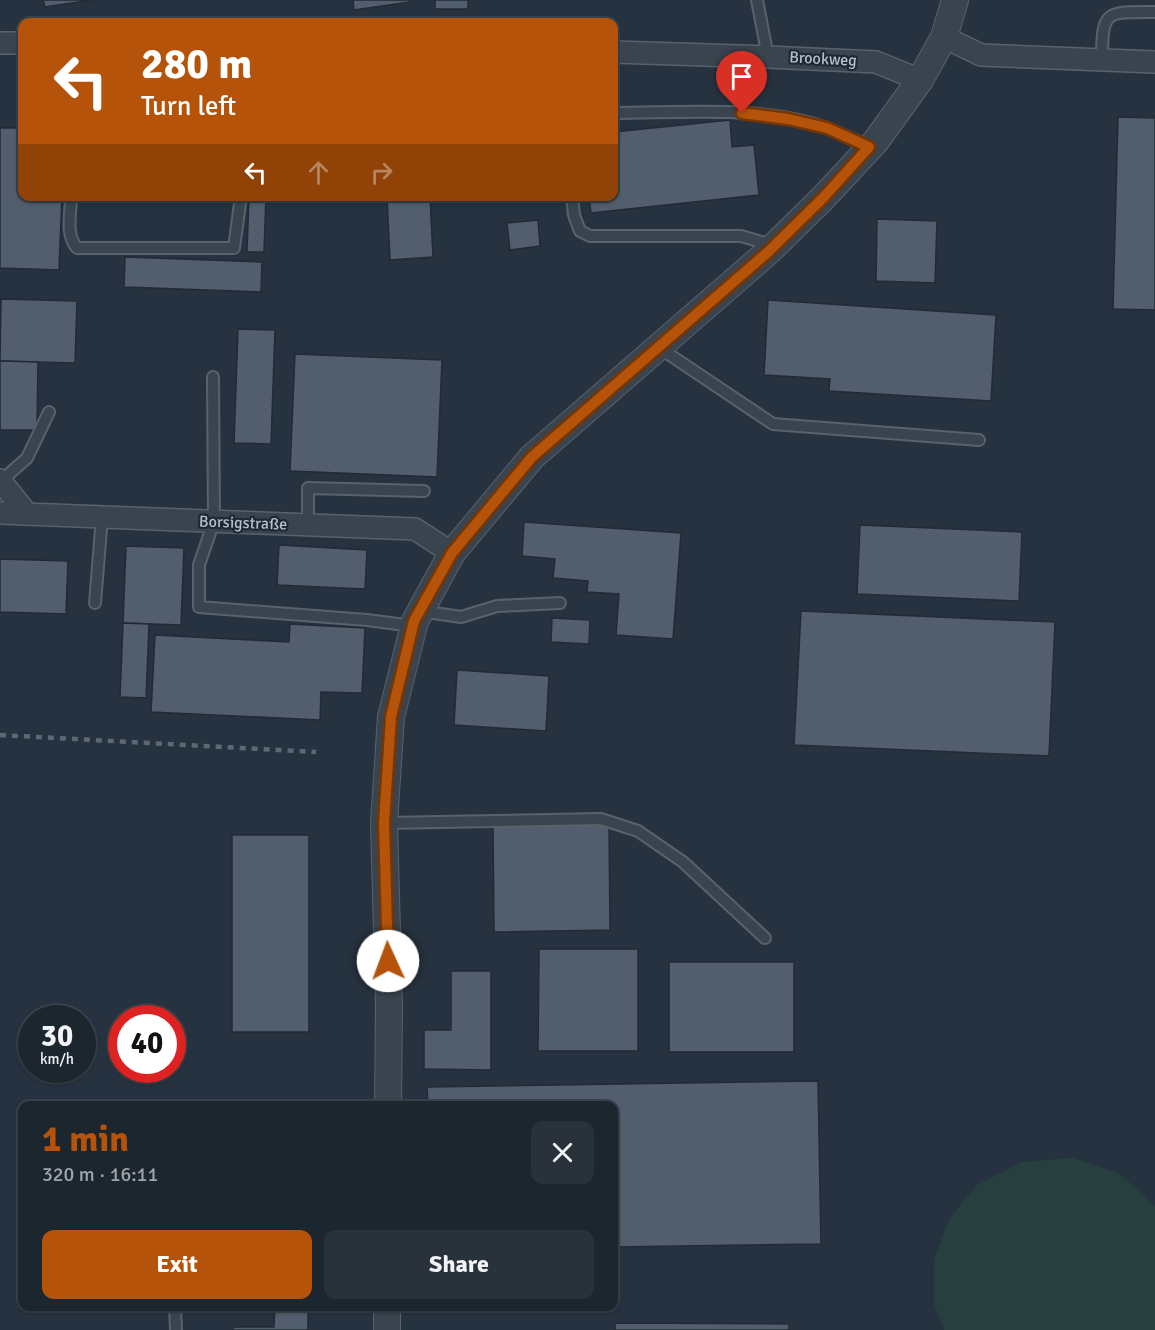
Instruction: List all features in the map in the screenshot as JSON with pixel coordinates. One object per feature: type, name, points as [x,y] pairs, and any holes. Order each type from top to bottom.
[{"type":"street","points":[[388,1101],[389,1006],[384,823],[391,717],[416,619],[452,553],[532,457],[774,245],[823,198],[869,147],[920,80],[944,37],[955,0]]},
{"type":"street","points":[[944,37],[981,55],[1155,62]]},
{"type":"street","points":[[0,43],[18,43]]},
{"type":"street","name":"Brookweg","points":[[618,52],[876,62],[920,80]]},
{"type":"street","points":[[1,480],[27,514]]},
{"type":"street","name":"Borsigstraße","points":[[0,513],[415,529],[452,553]]},
{"type":"street","points":[[387,1311],[387,1330]]},
{"type":"lane","points":[[757,0],[768,57]]},
{"type":"lane","points":[[1102,60],[1102,30],[1110,17],[1119,12],[1155,12]]},
{"type":"lane","points":[[618,113],[742,113],[788,119],[827,128],[869,147]]},
{"type":"lane","points":[[71,201],[71,241],[77,248],[234,248],[240,201]]},
{"type":"lane","points":[[573,201],[574,215],[580,231],[590,236],[741,236],[774,245]]},
{"type":"lane","points":[[658,347],[773,424],[979,440]]},
{"type":"lane","points":[[213,377],[214,522],[199,565],[199,607],[367,620],[461,616],[497,606],[560,603]]},
{"type":"lane","points":[[1,480],[27,458],[49,412]]},
{"type":"lane","points":[[309,525],[308,488],[424,491]]},
{"type":"lane","points":[[95,603],[102,517]]},
{"type":"lane","points":[[384,823],[601,819],[638,831],[683,862],[765,938]]},
{"type":"lane","points":[[175,1311],[176,1330]]},
{"type":"green space","points":[[1072,1158],[1120,1174],[1155,1206],[1155,1330],[944,1330],[934,1304],[934,1260],[949,1219],[977,1185],[1022,1162]]},
{"type":"building","points":[[43,0],[92,0],[45,7]]},
{"type":"building","points":[[353,0],[409,0],[410,2],[354,10]]},
{"type":"building","points":[[435,0],[468,0],[468,9],[435,9]]},
{"type":"building","points":[[1118,117],[1155,118],[1155,310],[1113,309]]},
{"type":"building","points":[[730,120],[732,147],[754,145],[759,195],[591,213],[590,201],[618,201],[618,132]]},
{"type":"building","points":[[0,128],[18,128],[18,201],[62,201],[59,270],[0,268]]},
{"type":"building","points":[[84,201],[134,201],[134,202]]},
{"type":"building","points":[[249,201],[266,201],[264,252],[247,252]]},
{"type":"building","points":[[387,201],[430,201],[433,257],[390,260]]},
{"type":"building","points":[[877,219],[937,221],[935,283],[876,281]]},
{"type":"building","points":[[538,220],[540,246],[510,250],[507,223]]},
{"type":"building","points":[[125,257],[262,262],[261,292],[124,287]]},
{"type":"building","points":[[1,299],[77,301],[75,363],[0,361]]},
{"type":"building","points":[[768,300],[996,315],[991,401],[829,391],[830,379],[764,375]]},
{"type":"building","points":[[238,329],[275,330],[271,444],[234,443]]},
{"type":"building","points":[[295,354],[442,360],[437,477],[290,471]]},
{"type":"building","points":[[0,361],[38,362],[37,430],[0,430]]},
{"type":"building","points":[[524,522],[681,533],[673,639],[616,635],[619,594],[587,592],[588,581],[553,578],[555,559],[522,556]]},
{"type":"building","points":[[860,525],[1022,532],[1019,601],[857,594]]},
{"type":"building","points":[[279,545],[367,550],[365,589],[277,585]]},
{"type":"building","points":[[126,546],[184,548],[181,625],[123,623]]},
{"type":"building","points":[[0,559],[68,561],[66,614],[0,612]]},
{"type":"building","points":[[801,611],[1055,622],[1049,756],[794,745]]},
{"type":"building","points":[[552,618],[590,620],[589,644],[551,642]]},
{"type":"building","points":[[123,623],[149,624],[146,698],[120,697]]},
{"type":"building","points":[[290,624],[365,628],[362,693],[321,692],[320,720],[151,712],[155,635],[289,642]]},
{"type":"building","points":[[457,670],[549,676],[546,731],[454,725]]},
{"type":"building","points":[[609,824],[610,930],[494,932],[493,825]]},
{"type":"building","points":[[232,835],[309,835],[309,1032],[232,1032]]},
{"type":"building","points":[[539,949],[638,949],[638,1051],[538,1051]]},
{"type":"building","points":[[669,962],[794,962],[794,1052],[669,1052]]},
{"type":"building","points":[[451,971],[491,971],[491,1070],[424,1069],[424,1030],[451,1030]]},
{"type":"building","points":[[818,1081],[821,1244],[618,1247],[618,1101],[428,1101],[427,1087]]},
{"type":"building","points":[[275,1311],[308,1311],[308,1330],[233,1330],[233,1327],[274,1327]]},
{"type":"building","points":[[615,1323],[789,1324],[789,1330],[615,1330]]},
{"type":"railway","points":[[0,735],[316,752]]},
{"type":"route","points":[[388,961],[384,823],[391,717],[414,621],[452,553],[532,457],[768,252],[823,198],[869,147],[827,128],[788,119],[742,113]]}]
